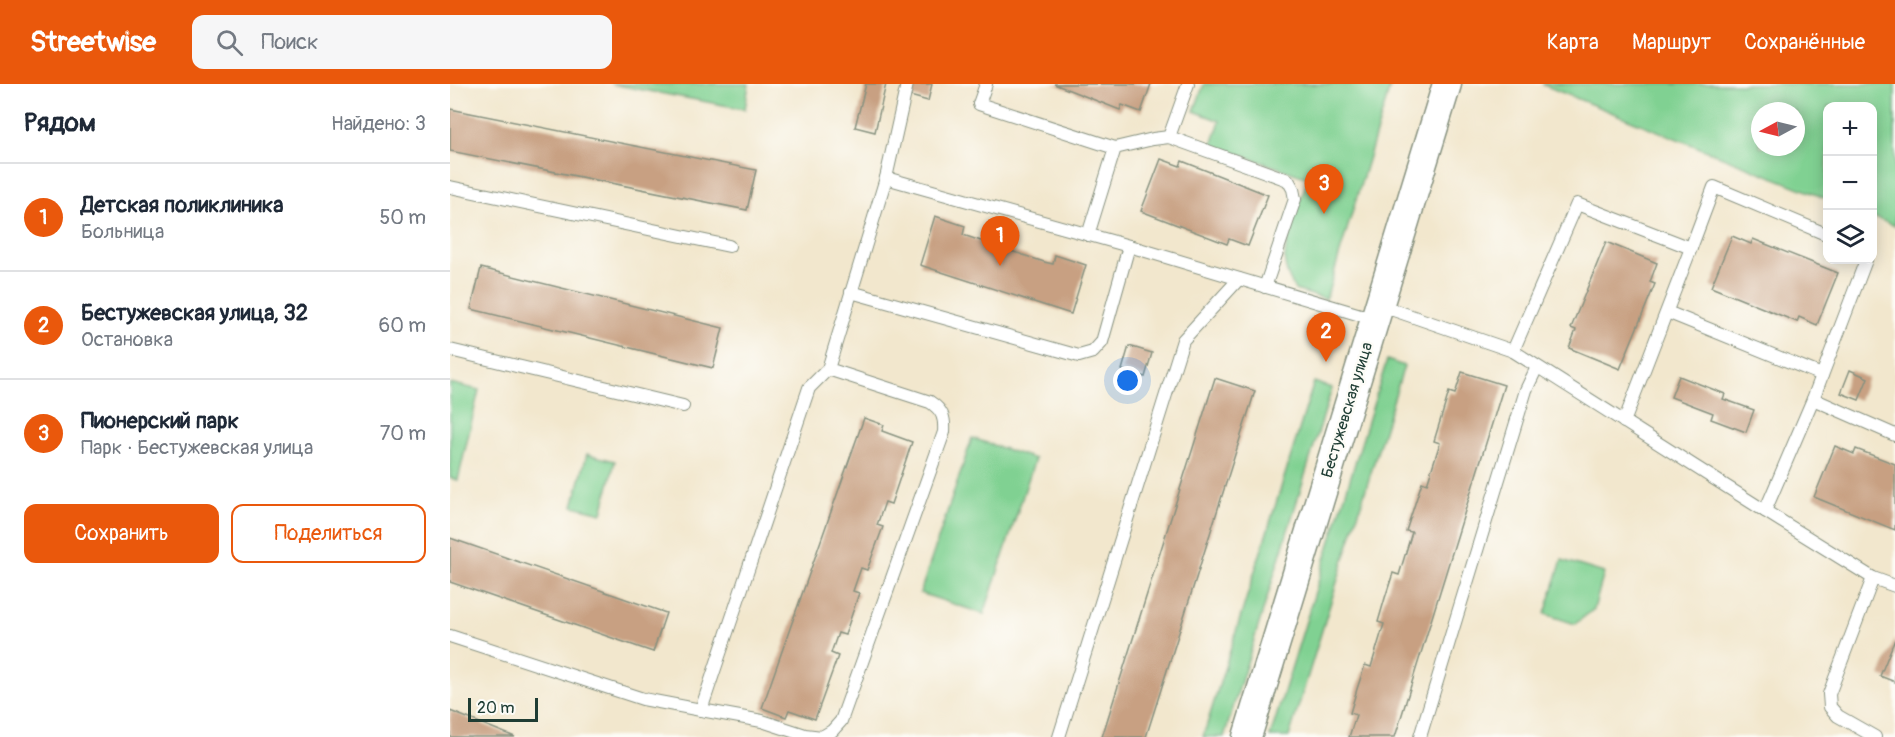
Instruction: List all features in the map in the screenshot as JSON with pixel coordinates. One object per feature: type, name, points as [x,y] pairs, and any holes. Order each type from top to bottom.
[{"type":"street","name":"Бестужевская улица","points":[[1247,737],[1447,84]]},
{"type":"lane","points":[[701,710],[809,388],[828,369],[886,178],[907,84]]},
{"type":"lane","points":[[986,84],[979,104],[1115,148],[1169,137],[1288,180],[1293,189],[1294,199],[1265,287]]},
{"type":"lane","points":[[1169,137],[1188,84]]},
{"type":"lane","points":[[1088,235],[1115,148]]},
{"type":"lane","points":[[886,178],[1129,246],[1265,287],[1377,312],[1513,351],[1873,578],[1895,586]]},
{"type":"lane","points":[[450,187],[729,246]]},
{"type":"lane","points":[[1624,422],[1714,187],[1823,233]]},
{"type":"lane","points":[[1513,351],[1577,204],[1691,248]]},
{"type":"lane","points":[[852,292],[1078,356],[1093,352],[1102,342],[1129,246]]},
{"type":"lane","points":[[1765,511],[1813,399],[1864,264]]},
{"type":"lane","points":[[1059,737],[1183,340],[1239,279]]},
{"type":"lane","points":[[1667,312],[1822,375]]},
{"type":"lane","points":[[450,350],[683,406]]},
{"type":"lane","points":[[1420,737],[1526,390],[1537,367]]},
{"type":"lane","points":[[450,636],[643,699],[762,721],[805,735],[822,737],[832,731],[841,721],[944,432],[945,420],[940,408],[930,402],[828,369]]},
{"type":"lane","points":[[1813,399],[1895,435]]},
{"type":"lane","points":[[1873,578],[1829,694],[1830,707],[1838,716],[1875,737]]},
{"type":"green space","points":[[611,84],[749,84],[745,109]]},
{"type":"green space","points":[[1204,84],[1391,84],[1326,299],[1295,290],[1285,264],[1287,244],[1308,178],[1212,145],[1220,121],[1194,111]]},
{"type":"green space","points":[[1541,84],[1895,84],[1895,226],[1877,219],[1877,102],[1823,102],[1823,197]]},
{"type":"green space","points":[[1387,360],[1404,366],[1289,737],[1270,737]]},
{"type":"green space","points":[[1314,382],[1332,388],[1224,737],[1203,737]]},
{"type":"green space","points":[[450,383],[479,390],[458,480],[450,478]]},
{"type":"green space","points":[[972,438],[1035,459],[984,614],[920,593]]},
{"type":"green space","points":[[587,454],[615,461],[602,513],[573,506]]},
{"type":"green space","points":[[1562,560],[1604,573],[1594,609],[1575,624],[1545,614]]},
{"type":"building","points":[[866,84],[886,84],[875,132],[855,127]]},
{"type":"building","points":[[913,84],[932,84],[928,101],[910,96]]},
{"type":"building","points":[[1054,84],[1151,84],[1141,112],[1122,105],[1120,110]]},
{"type":"building","points":[[450,109],[756,170],[747,210],[450,151]]},
{"type":"building","points":[[1161,159],[1180,166],[1182,161],[1268,195],[1248,246],[1229,239],[1227,244],[1141,211]]},
{"type":"building","points":[[935,216],[965,226],[963,235],[1044,262],[1053,264],[1055,255],[1086,265],[1071,314],[920,265]]},
{"type":"building","points":[[1732,236],[1751,244],[1753,239],[1838,273],[1817,325],[1799,317],[1797,322],[1711,287]]},
{"type":"building","points":[[1606,242],[1657,263],[1650,282],[1655,284],[1620,369],[1569,348],[1576,330],[1571,328]]},
{"type":"building","points":[[481,268],[723,328],[713,368],[471,309]]},
{"type":"building","points":[[1129,346],[1152,353],[1145,377],[1122,370]]},
{"type":"building","points":[[1850,370],[1868,378],[1859,400],[1841,393]]},
{"type":"building","points":[[1462,372],[1504,385],[1395,737],[1349,737],[1356,715],[1350,713],[1357,689],[1365,665],[1371,667],[1384,624],[1378,622],[1385,598],[1393,573],[1399,575],[1412,532],[1406,531],[1422,482],[1427,484],[1440,443],[1434,441],[1449,392],[1455,394]]},
{"type":"building","points":[[1679,376],[1725,394],[1723,399],[1754,410],[1746,432],[1711,419],[1713,413],[1671,397]]},
{"type":"building","points":[[1215,378],[1255,391],[1146,737],[1102,737]]},
{"type":"building","points":[[864,418],[884,425],[882,431],[912,442],[891,504],[885,502],[877,525],[883,527],[867,570],[861,568],[853,591],[859,593],[845,635],[838,633],[831,653],[838,656],[815,719],[789,710],[786,717],[762,708]]},
{"type":"building","points":[[1835,446],[1854,454],[1856,449],[1895,464],[1895,530],[1814,497]]},
{"type":"building","points":[[450,538],[666,613],[653,652],[450,582]]},
{"type":"building","points":[[1895,639],[1895,682],[1880,676]]},
{"type":"building","points":[[450,711],[515,737],[450,737]]},
{"type":"place","name":"Пионерский парк","points":[[1324,214]]},
{"type":"place","name":"Детская поликлиника","points":[[1000,266]]},
{"type":"place","name":"Бестужевская улица, 32","points":[[1326,362]]}]
